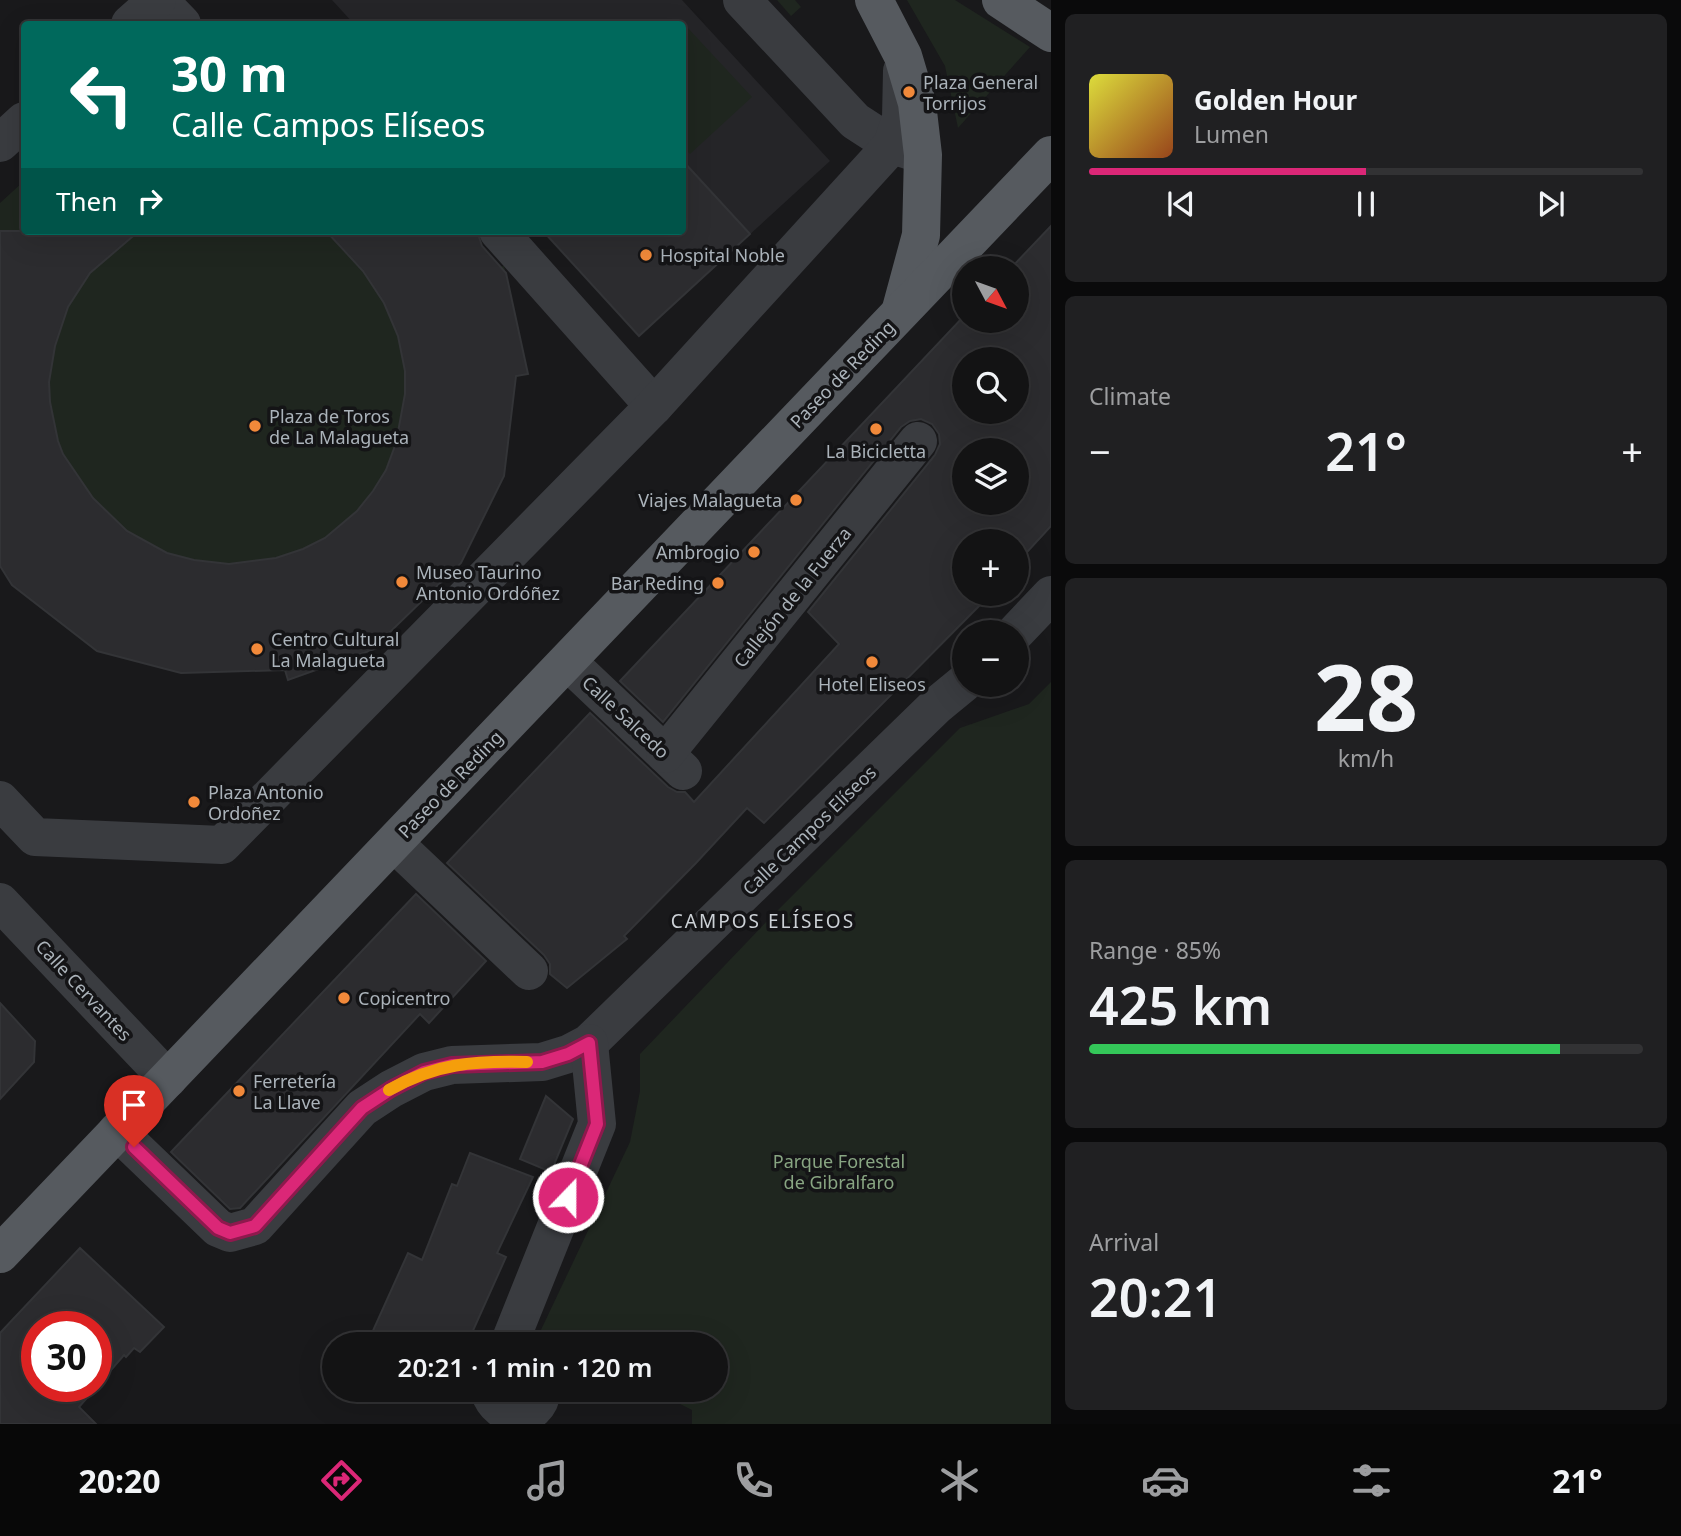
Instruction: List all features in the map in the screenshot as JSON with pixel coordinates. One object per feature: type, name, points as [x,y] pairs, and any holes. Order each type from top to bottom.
[{"type":"main road","points":[[874,0],[903,56],[917,103],[907,150],[922,235],[900,314]]},
{"type":"main road","points":[[1000,0],[1051,33]]},
{"type":"main road","name":"Paseo de Reding","points":[[0,1254],[1051,155]]},
{"type":"street","points":[[134,21],[158,0],[179,21]]},
{"type":"street","points":[[0,800],[35,837],[222,845],[907,150],[855,121],[742,0]]},
{"type":"street","points":[[502,235],[654,406]]},
{"type":"street","name":"Callejón de la Fuerza","points":[[675,763],[918,441]]},
{"type":"street","points":[[1027,620],[1051,595]]},
{"type":"street","name":"Calle Salcedo","points":[[568,662],[675,763]]},
{"type":"street","name":"Calle Campos Elíseos","points":[[117,1131],[218,1228],[230,1233],[255,1226],[362,1108],[391,1089],[424,1072],[452,1065],[542,1062],[568,1054],[589,1043],[952,693]]},
{"type":"street","points":[[394,842],[529,971]]},
{"type":"street","name":"Calle Cervantes","points":[[0,902],[168,1079]]},
{"type":"street","points":[[514,1332],[597,1124],[589,1043]]},
{"type":"street","points":[[494,1402],[502,1411],[514,1415],[527,1413],[538,1402]]},
{"type":"shaded area","points":[[332,0],[682,0],[830,161],[639,336],[603,296],[677,235],[686,235],[686,21],[351,21]]},
{"type":"green space","points":[[777,0],[795,0],[801,7],[791,16]]},
{"type":"green space","points":[[907,0],[955,0],[1030,47],[958,128],[945,66]]},
{"type":"green space","points":[[686,26],[752,97],[690,154],[686,150]]},
{"type":"green space","name":"Plaza de Toros de La Malagueta","points":[[21,184],[21,235],[472,235],[493,268],[504,266],[528,374],[516,377],[504,476],[461,563],[391,632],[394,642],[288,680],[284,670],[181,673],[97,651],[12,585],[0,566],[0,203]]},
{"type":"green space","name":"Parque Forestal de Gibralfaro","points":[[1051,682],[1051,1424],[692,1424],[692,1410],[676,1402],[728,1402],[728,1332],[540,1332],[630,1142],[640,1091],[640,1054],[768,920],[960,728],[1029,704]]},
{"type":"building","name":"Hospital Noble","points":[[686,164],[750,234],[639,336],[547,235],[686,235]]},
{"type":"building","points":[[1051,226],[1051,526],[1029,550],[1029,529],[952,529],[952,606],[979,606],[965,620],[952,620],[952,633],[764,823],[747,808],[624,936],[627,939],[567,988],[550,974],[550,964],[544,955],[447,863],[590,713],[668,787],[677,792],[685,792],[694,802],[839,644],[808,612],[935,455],[940,444],[939,434],[932,424],[921,419],[910,421],[901,427],[663,722],[620,681],[952,329],[952,333],[1029,333],[1029,256],[1022,256]]},
{"type":"building","points":[[0,231],[21,231],[21,235],[134,235],[90,273],[68,307],[55,346],[49,382],[58,441],[63,454],[93,498],[127,531],[167,553],[194,560],[229,564],[276,558],[325,538],[357,511],[373,491],[386,470],[396,443],[405,394],[405,371],[398,336],[384,303],[363,271],[330,235],[478,235],[482,246],[506,273],[528,374],[516,376],[504,476],[461,563],[390,632],[393,640],[389,644],[288,680],[285,670],[181,673],[97,651],[12,585],[0,566]]},
{"type":"building","points":[[416,894],[486,961],[429,1023],[420,1014],[240,1208],[230,1209],[171,1152]]},
{"type":"building","points":[[0,1003],[35,1041],[34,1062],[0,1099]]},
{"type":"building","points":[[546,1096],[573,1119],[551,1172],[520,1159]]},
{"type":"building","points":[[470,1153],[533,1177],[497,1253],[506,1257],[472,1332],[372,1332],[408,1253],[422,1260],[452,1184],[457,1186]]},
{"type":"building","points":[[80,1248],[164,1327],[140,1352],[134,1348],[112,1369],[112,1311],[21,1311],[21,1402],[83,1402],[79,1407],[96,1424],[0,1424],[0,1333]]},
{"type":"slow traffic","points":[[389,1090],[424,1072],[452,1065],[527,1062]]},
{"type":"place","name":"Plaza General Torrijos","points":[[909,92]]},
{"type":"place","name":"Hospital Noble","points":[[646,255]]},
{"type":"place","name":"Plaza de Toros de La Malagueta","points":[[255,426]]},
{"type":"place","name":"La Bicicletta","points":[[876,429]]},
{"type":"place","name":"Viajes Malagueta","points":[[796,500]]},
{"type":"place","name":"Ambrogio","points":[[754,552]]},
{"type":"place","name":"Museo Taurino Antonio Ordóñez","points":[[402,582]]},
{"type":"place","name":"Bar Reding","points":[[718,583]]},
{"type":"place","name":"Centro Cultural La Malagueta","points":[[257,649]]},
{"type":"place","name":"Hotel Eliseos","points":[[872,662]]},
{"type":"place","name":"Plaza Antonio Ordoñez","points":[[194,802]]},
{"type":"place","name":"Copicentro","points":[[344,998]]},
{"type":"place","name":"Ferretería La Llave","points":[[239,1091]]},
{"type":"district","name":"CAMPOS ELÍSEOS","points":[[763,921]]},
{"type":"route","points":[[134,1147],[218,1228],[230,1233],[255,1226],[362,1108],[391,1089],[424,1072],[452,1065],[542,1062],[568,1054],[589,1043],[597,1124],[568,1197]]}]
